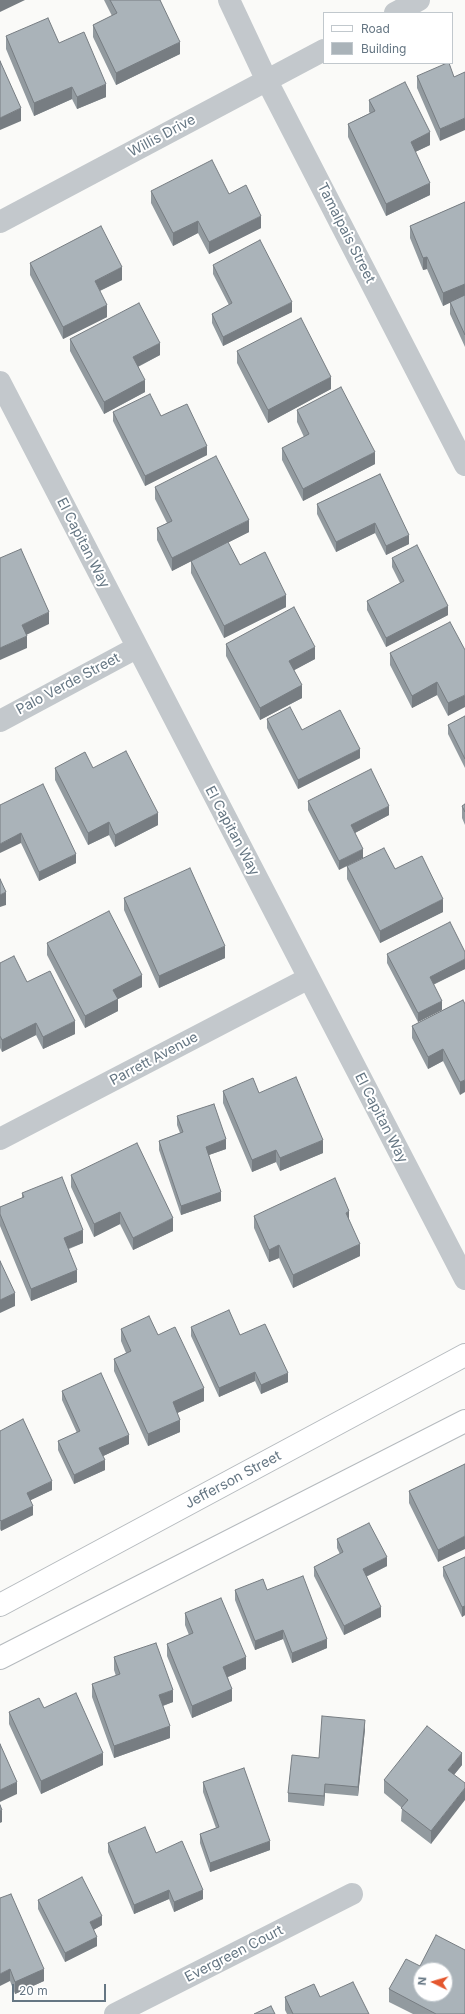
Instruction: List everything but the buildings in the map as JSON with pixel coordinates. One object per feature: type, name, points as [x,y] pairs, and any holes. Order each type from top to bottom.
[{"type":"main road","name":"Jefferson Street","points":[[0,1605],[465,1355]]},
{"type":"main road","points":[[0,1658],[465,1421]]},
{"type":"street","name":"Tamalpais Street","points":[[229,0],[267,81],[465,465]]},
{"type":"street","points":[[396,12],[419,0]]},
{"type":"street","name":"Willis Drive","points":[[0,222],[323,51]]},
{"type":"street","name":"El Capitan Way","points":[[0,382],[136,648],[465,1279]]},
{"type":"street","name":"Palo Verde Street","points":[[0,721],[136,648]]},
{"type":"street","name":"Parrett Avenue","points":[[0,1139],[309,978]]},
{"type":"street","name":"Evergreen Court","points":[[115,2014],[352,1894]]}]
